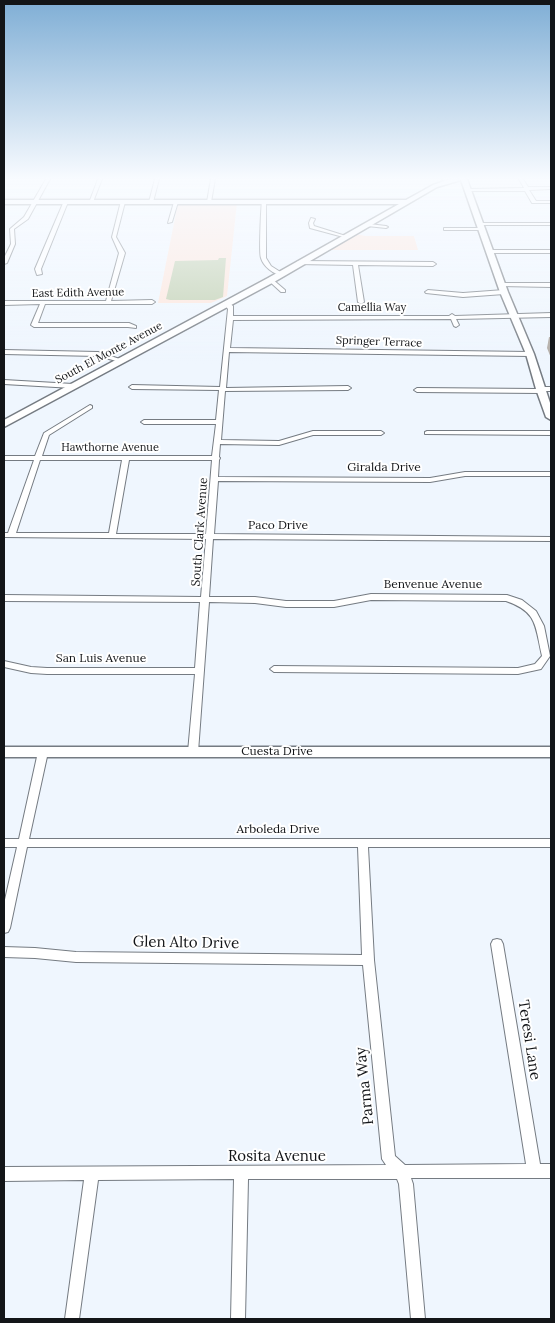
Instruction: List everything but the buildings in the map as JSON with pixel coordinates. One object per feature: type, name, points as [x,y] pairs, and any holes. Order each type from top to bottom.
[{"type":"street","points":[[4,263],[13,241]]},
{"type":"street","points":[[39,274],[38,269],[50,241]]},
{"type":"street","points":[[108,302],[122,253],[116,241]]},
{"type":"street","points":[[263,241],[263,258],[268,266],[280,274]]},
{"type":"street","name":"South El Monte Avenue","points":[[4,424],[340,241]]},
{"type":"street","points":[[487,241],[503,289],[530,354],[540,390],[551,417]]},
{"type":"street","points":[[490,252],[551,252]]},
{"type":"street","points":[[299,263],[433,264]]},
{"type":"street","points":[[355,264],[360,302]]},
{"type":"street","points":[[271,280],[284,291]]},
{"type":"street","points":[[428,292],[463,295],[551,285]]},
{"type":"street","name":"East Edith Avenue","points":[[4,303],[152,302]]},
{"type":"street","points":[[43,303],[34,325],[129,325],[134,327]]},
{"type":"street","points":[[224,305],[230,316]]},
{"type":"street","name":"Camellia Way","points":[[230,316],[431,318],[551,315]]},
{"type":"street","name":"South Clark Avenue","points":[[193,752],[219,422],[230,316]]},
{"type":"street","points":[[452,316],[456,325]]},
{"type":"street","name":"Springer Terrace","points":[[227,350],[530,354]]},
{"type":"street","points":[[4,352],[98,354],[120,360]]},
{"type":"street","points":[[4,382],[73,386]]},
{"type":"street","points":[[132,387],[296,390],[348,388]]},
{"type":"street","points":[[417,390],[551,389]]},
{"type":"street","points":[[8,535],[46,434],[90,407]]},
{"type":"street","points":[[144,422],[219,422]]},
{"type":"street","points":[[218,442],[279,442],[313,433],[381,433]]},
{"type":"street","points":[[427,433],[551,433]]},
{"type":"street","name":"Hawthorne Avenue","points":[[4,458],[217,458]]},
{"type":"street","points":[[112,536],[126,458]]},
{"type":"street","name":"Giralda Drive","points":[[216,479],[430,480],[464,474],[551,474]]},
{"type":"street","name":"Paco Drive","points":[[8,535],[551,539]]},
{"type":"street","name":"Benvenue Avenue","points":[[4,598],[255,600],[286,604],[334,604],[371,597],[507,598],[524,603],[536,614],[546,656],[538,667],[518,671],[274,669]]},
{"type":"street","name":"San Luis Avenue","points":[[4,664],[47,671],[200,671]]},
{"type":"street","name":"Cuesta Drive","points":[[4,752],[551,752]]},
{"type":"street","points":[[4,928],[42,752]]},
{"type":"street","name":"Arboleda Drive","points":[[4,842],[551,843]]},
{"type":"street","name":"Parma Way","points":[[363,843],[368,960],[389,1159],[402,1172],[406,1184],[418,1319]]},
{"type":"street","name":"Teresi Lane","points":[[497,944],[534,1171]]},
{"type":"street","name":"Glen Alto Drive","points":[[4,952],[76,957],[368,960]]},
{"type":"street","name":"Rosita Avenue","points":[[4,1174],[551,1171]]},
{"type":"street","points":[[72,1319],[92,1173]]},
{"type":"street","points":[[238,1319],[241,1174]]},
{"type":"shaded area","points":[[170,241],[233,241],[227,296],[211,303],[158,303]]},
{"type":"shaded area","points":[[343,241],[415,241],[418,250],[327,250]]},
{"type":"green space","points":[[219,258],[226,258],[223,297],[215,300],[166,299],[175,261],[218,260]]}]
